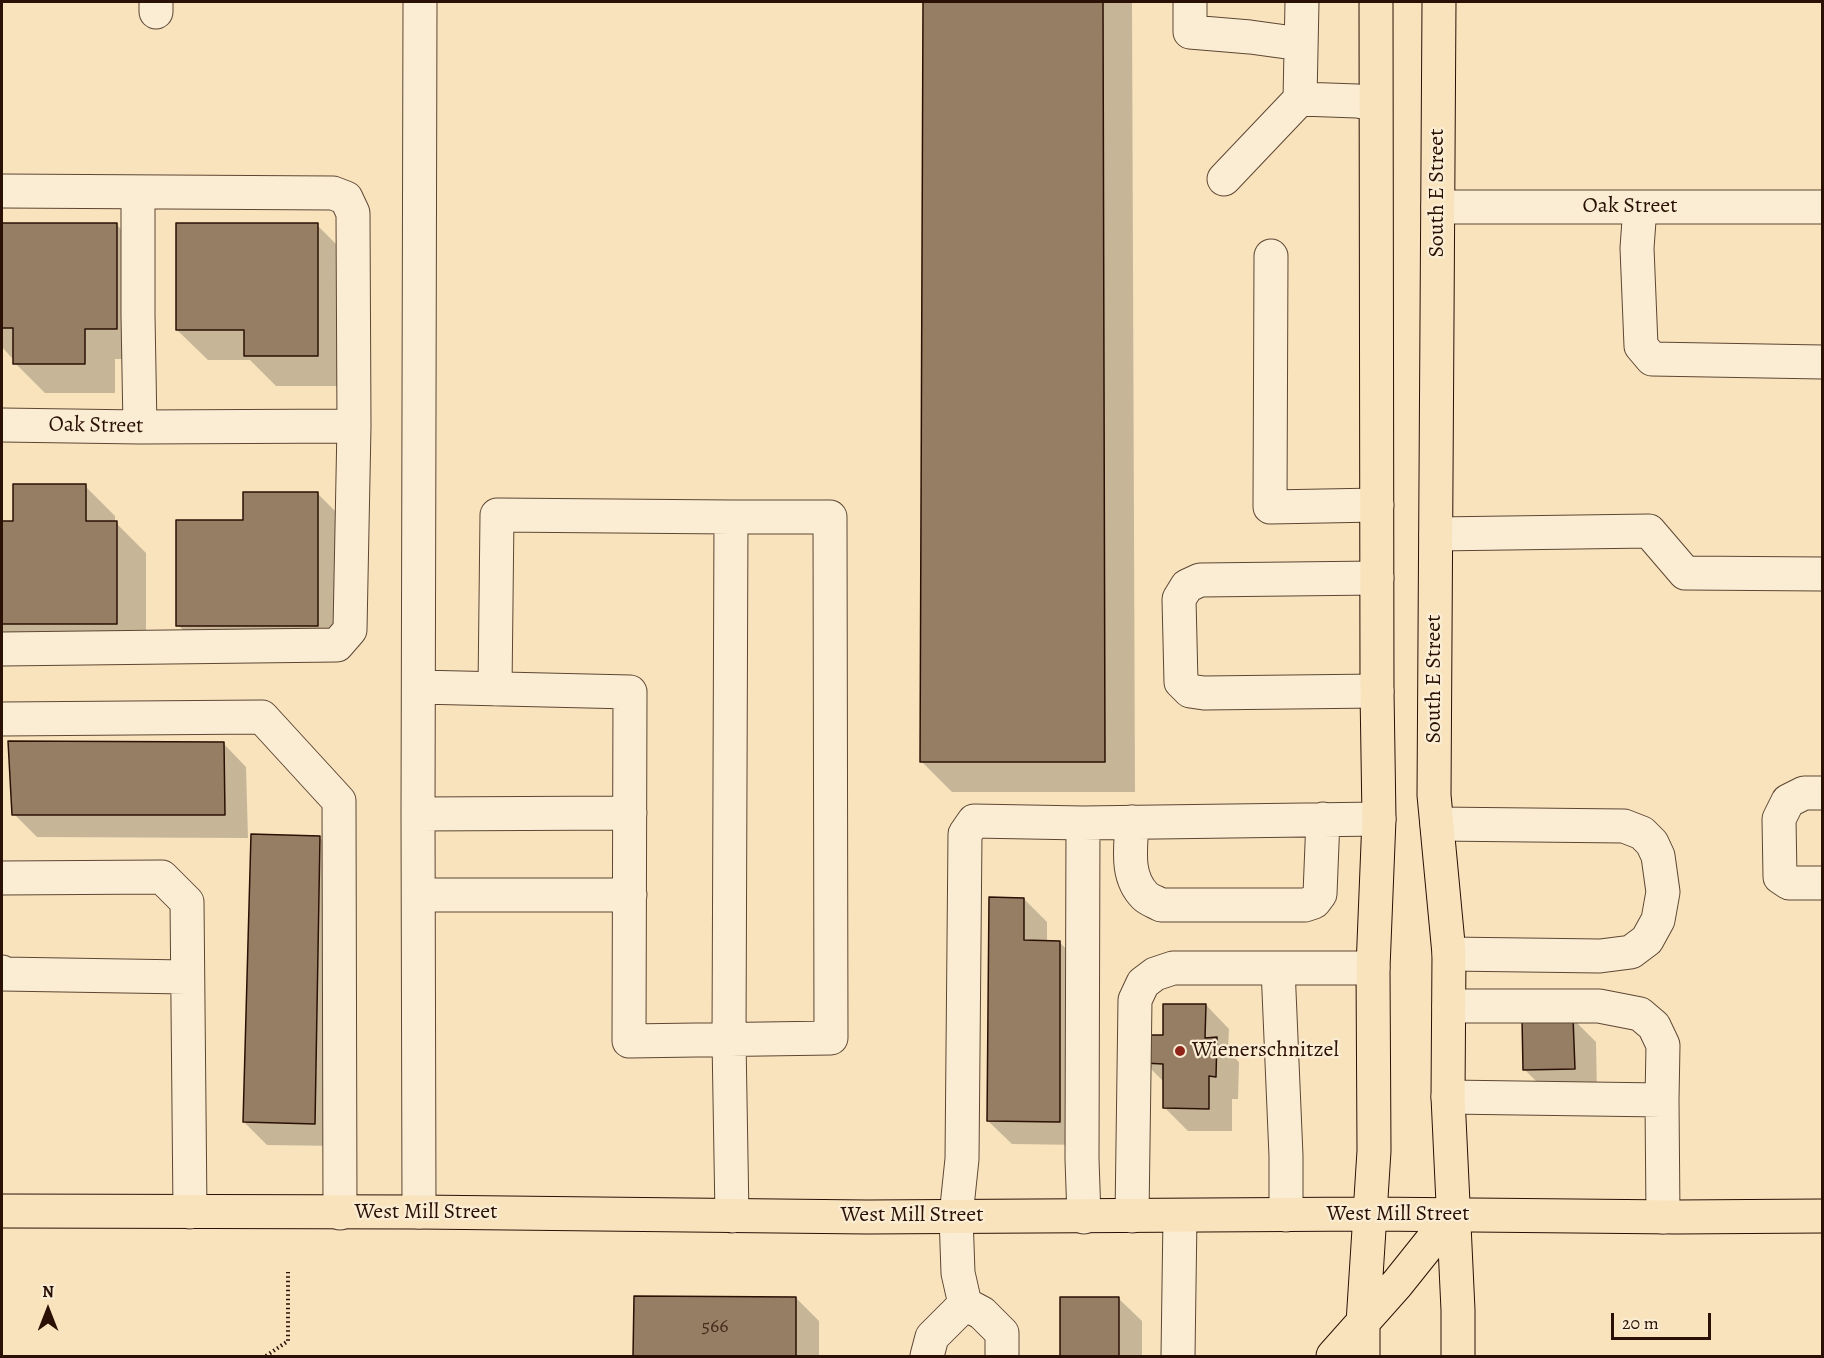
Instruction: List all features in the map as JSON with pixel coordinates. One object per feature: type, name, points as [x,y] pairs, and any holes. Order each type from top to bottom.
[{"type":"main road","points":[[1363,1356],[1374,1151],[1373,968],[1380,819],[1377,691],[1376,2]]},
{"type":"main road","name":"South E Street","points":[[1439,2],[1434,795],[1449,954],[1448,1097],[1458,1356]]},
{"type":"main road","name":"West Mill Street","points":[[2,1211],[419,1212],[732,1216],[1371,1214],[1822,1216]]},
{"type":"main road","points":[[1333,1356],[1397,1284],[1453,1214]]},
{"type":"street","points":[[419,1212],[420,2]]},
{"type":"street","points":[[1190,2],[1190,32],[1301,44]]},
{"type":"street","points":[[1224,179],[1300,99],[1302,2]]},
{"type":"street","points":[[1300,99],[1375,104]]},
{"type":"street","points":[[2,191],[333,193],[346,198],[353,213],[354,426],[350,630],[337,645],[2,649]]},
{"type":"street","points":[[138,192],[140,427]]},
{"type":"street","name":"Oak Street","points":[[1438,207],[1822,207]]},
{"type":"street","points":[[1640,207],[1637,248],[1641,346],[1652,359],[1822,362]]},
{"type":"street","points":[[1271,256],[1270,507],[1377,505]]},
{"type":"street","name":"Oak Street","points":[[2,425],[354,426]]},
{"type":"street","points":[[419,687],[495,689],[630,692],[629,1041],[831,1038],[830,517],[497,515],[495,689]]},
{"type":"street","points":[[731,517],[729,1040],[732,1216]]},
{"type":"street","points":[[1436,534],[1649,531],[1684,573],[1822,574]]},
{"type":"street","points":[[1377,578],[1200,580],[1187,586],[1179,599],[1181,682],[1190,691],[1204,693],[1377,691]]},
{"type":"street","points":[[2,719],[262,717],[339,801],[340,1213]]},
{"type":"street","points":[[1822,793],[1804,793],[1788,801],[1779,819],[1780,877],[1789,883],[1822,883]]},
{"type":"street","points":[[418,814],[630,813]]},
{"type":"street","points":[[1132,822],[1131,869],[1135,883],[1146,897],[1161,905],[1305,905],[1314,902],[1320,894],[1323,819]]},
{"type":"street","points":[[1002,1356],[1002,1333],[982,1313],[965,1304],[958,1273],[956,1216],[962,1159],[965,834],[974,821],[1083,823],[1380,819]]},
{"type":"street","points":[[1083,823],[1082,1159],[1084,1216]]},
{"type":"street","points":[[1437,824],[1624,826],[1642,833],[1652,843],[1658,856],[1663,892],[1658,920],[1647,940],[1631,952],[1600,956],[1449,954]]},
{"type":"street","points":[[2,878],[162,877],[187,902],[190,1212]]},
{"type":"street","points":[[419,896],[630,895]]},
{"type":"street","points":[[1132,1216],[1133,1102],[1154,1081],[1151,1018],[1156,993],[1185,984],[1279,982],[1373,968]]},
{"type":"street","points":[[2,972],[2,974],[186,977]]},
{"type":"street","points":[[1279,982],[1286,1215]]},
{"type":"street","points":[[1449,1006],[1599,1006],[1640,1014],[1654,1026],[1663,1045],[1663,1216]]},
{"type":"street","points":[[1448,1097],[1662,1100]]},
{"type":"street","points":[[1178,1356],[1179,1216]]},
{"type":"street","points":[[927,1356],[932,1337],[965,1304]]},
{"type":"path","points":[[266,1356],[288,1341],[288,1272]]},
{"type":"building","points":[[923,2],[1103,2],[1105,762],[920,762]]},
{"type":"building","points":[[2,223],[117,223],[117,329],[85,329],[85,364],[13,364],[13,328],[2,328]]},
{"type":"building","points":[[176,223],[318,223],[318,356],[244,356],[244,330],[176,330]]},
{"type":"building","points":[[13,484],[86,484],[86,521],[117,521],[117,624],[2,624],[2,521],[13,521]]},
{"type":"building","points":[[243,492],[318,492],[318,626],[176,626],[176,520],[243,520]]},
{"type":"building","points":[[8,741],[224,742],[225,815],[12,815]]},
{"type":"building","points":[[251,834],[320,836],[315,1124],[243,1122]]},
{"type":"building","points":[[989,897],[1024,898],[1024,940],[1060,941],[1060,1122],[987,1121]]},
{"type":"building","name":"Wienerschnitzel","points":[[1163,1004],[1206,1004],[1205,1038],[1217,1037],[1216,1077],[1209,1076],[1209,1109],[1163,1108],[1163,1064],[1143,1063],[1143,1035],[1163,1035]]},
{"type":"building","points":[[1573,1017],[1575,1069],[1523,1070],[1522,1018]]},
{"type":"building","points":[[634,1296],[796,1297],[796,1356],[633,1356]]},
{"type":"building","points":[[1060,1297],[1119,1297],[1119,1356],[1060,1356]]},
{"type":"place","name":"Wienerschnitzel","points":[[1180,1051]]}]
